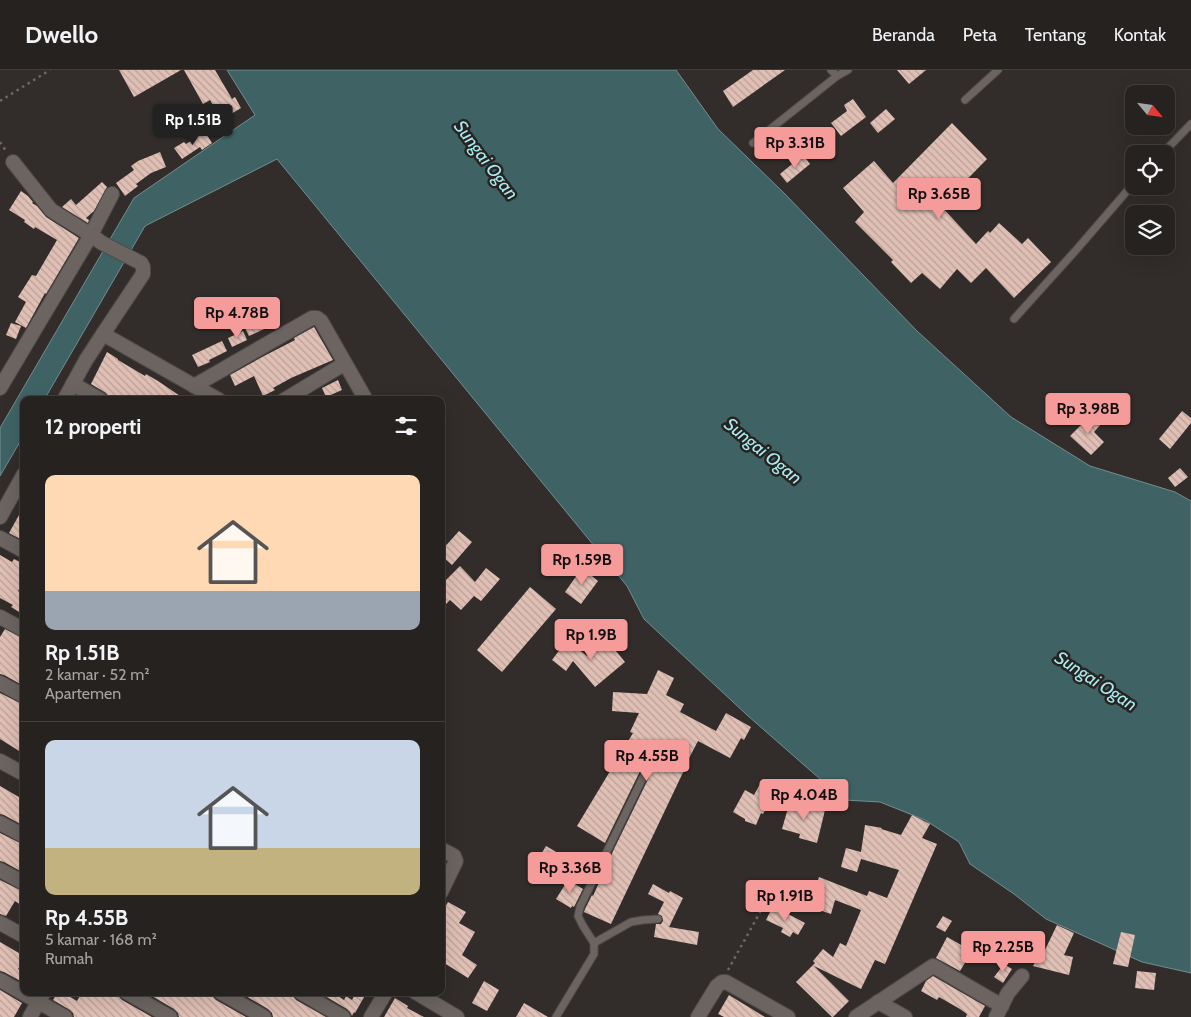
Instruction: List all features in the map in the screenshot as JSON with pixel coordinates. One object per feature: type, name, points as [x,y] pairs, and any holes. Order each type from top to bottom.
[{"type":"street","points":[[13,162],[52,210],[96,239],[141,263],[143,268],[143,274],[86,360],[66,396]]},
{"type":"street","points":[[0,388],[96,239],[112,194]]},
{"type":"street","points":[[194,386],[312,318],[317,318],[321,321],[364,396]]},
{"type":"street","points":[[103,334],[212,396]]},
{"type":"street","points":[[291,396],[344,364]]},
{"type":"street","points":[[73,384],[94,396]]},
{"type":"street","points":[[0,517],[20,485]]},
{"type":"street","points":[[0,538],[20,549]]},
{"type":"street","points":[[0,617],[20,628]]},
{"type":"street","points":[[0,683],[20,694]]},
{"type":"street","points":[[0,760],[20,772]]},
{"type":"street","points":[[0,823],[20,834]]},
{"type":"street","points":[[445,851],[454,856],[456,861],[445,884]]},
{"type":"street","points":[[0,870],[20,881]]},
{"type":"street","points":[[0,923],[20,934]]},
{"type":"street","points":[[856,1017],[933,966],[959,980],[999,1011],[1008,993],[1022,976]]},
{"type":"street","points":[[0,980],[20,988]]},
{"type":"street","points":[[698,1017],[717,986],[722,982],[730,983],[788,1017]]},
{"type":"street","points":[[133,996],[170,1017]]},
{"type":"street","points":[[227,996],[264,1017]]},
{"type":"street","points":[[307,996],[343,1017]]},
{"type":"street","points":[[371,1017],[384,996]]},
{"type":"street","points":[[422,996],[458,1017]]},
{"type":"street","points":[[30,1017],[41,997],[65,1017]]},
{"type":"street","points":[[878,1002],[905,1017]]},
{"type":"lane","points":[[831,70],[837,76]]},
{"type":"lane","points":[[753,143],[837,76],[848,70]]},
{"type":"lane","points":[[966,100],[998,70]]},
{"type":"lane","points":[[1171,145],[1191,124]]},
{"type":"lane","points":[[1014,318],[1125,193]]},
{"type":"lane","points":[[556,1017],[594,954],[594,942],[578,916],[580,907],[650,763]]},
{"type":"lane","points":[[594,942],[632,922],[658,919]]},
{"type":"path","points":[[0,101],[50,70]]},
{"type":"path","points":[[722,982],[774,887]]},
{"type":"water","name":"Sungai Ogan","points":[[227,70],[676,70],[718,129],[784,193],[917,331],[1011,417],[1090,466],[1175,492],[1191,501],[1191,973],[1142,962],[1046,919],[970,864],[959,842],[925,820],[880,802],[844,800],[747,715],[644,619],[627,586],[277,159],[145,226],[46,396],[20,396],[20,442],[0,476],[0,428],[134,198],[255,115]]},
{"type":"building","points":[[119,70],[181,70],[134,97]]},
{"type":"building","points":[[184,70],[215,70],[232,99],[235,97],[241,108],[221,120],[210,100],[203,104]]},
{"type":"building","points":[[753,70],[785,70],[733,107],[723,91]]},
{"type":"building","points":[[897,70],[926,70],[909,84]]},
{"type":"building","points":[[853,99],[866,117],[841,136],[831,123],[847,111],[844,105]]},
{"type":"building","points":[[886,109],[895,119],[878,133],[870,123]]},
{"type":"building","points":[[952,123],[987,159],[941,206],[976,244],[988,231],[990,233],[999,223],[1022,244],[1028,238],[1051,262],[1014,298],[986,268],[971,283],[957,269],[940,289],[922,273],[911,283],[891,262],[893,260],[855,222],[864,212],[843,188],[874,161],[893,183]]},
{"type":"building","points":[[205,132],[212,143],[202,150],[200,147],[182,159],[174,148],[184,142],[186,144]]},
{"type":"building","points":[[160,152],[166,167],[151,173],[136,184],[138,186],[125,196],[116,183],[134,170],[131,166],[138,161]]},
{"type":"building","points":[[803,155],[810,164],[787,183],[780,174]]},
{"type":"building","points":[[102,182],[107,187],[94,211],[86,218],[89,220],[88,223],[62,207],[71,199],[76,205]]},
{"type":"building","points":[[21,191],[28,196],[32,203],[46,217],[79,238],[26,328],[15,322],[26,302],[18,297],[32,275],[36,276],[57,240],[35,227],[34,229],[24,222],[25,220],[9,210]]},
{"type":"building","points":[[274,311],[279,322],[249,336],[244,326]]},
{"type":"building","points":[[11,323],[21,326],[16,339],[6,335]]},
{"type":"building","points":[[314,327],[333,360],[291,378],[263,396],[254,376],[235,386],[230,375],[295,340],[294,338]]},
{"type":"building","points":[[243,331],[247,340],[232,347],[228,338]]},
{"type":"building","points":[[222,341],[227,351],[198,367],[192,355]]},
{"type":"building","points":[[107,352],[180,396],[108,396],[91,384]]},
{"type":"building","points":[[338,380],[342,390],[326,396],[322,388]]},
{"type":"building","points":[[1182,411],[1191,418],[1191,423],[1170,449],[1159,439]]},
{"type":"building","points":[[1092,414],[1102,423],[1094,432],[1104,442],[1091,455],[1070,436]]},
{"type":"building","points":[[1180,468],[1188,477],[1175,487],[1168,478]]},
{"type":"building","points":[[20,513],[20,539],[9,533]]},
{"type":"building","points":[[459,531],[472,542],[452,565],[445,559],[445,547]]},
{"type":"building","points":[[0,555],[12,562],[14,559],[20,562],[20,588],[18,591],[20,592],[20,613],[11,607],[13,605],[0,598]]},
{"type":"building","points":[[460,566],[475,582],[486,568],[500,579],[481,601],[474,596],[461,610],[450,600],[445,605],[445,581]]},
{"type":"building","points":[[582,568],[598,581],[581,604],[565,592]]},
{"type":"building","points":[[530,587],[556,609],[502,672],[477,650]]},
{"type":"building","points":[[5,629],[20,637],[20,684],[0,674],[0,637]]},
{"type":"building","points":[[606,639],[625,662],[595,687],[573,661],[566,671],[552,660],[567,640],[587,656]]},
{"type":"building","points":[[658,670],[674,678],[666,695],[684,704],[680,712],[716,731],[726,713],[751,727],[744,740],[741,738],[730,758],[698,741],[611,924],[584,912],[655,765],[654,760],[649,758],[645,761],[605,843],[577,826],[633,733],[630,732],[639,713],[612,711],[613,692],[647,694]]},
{"type":"building","points":[[0,693],[20,703],[20,752],[0,739]]},
{"type":"building","points":[[760,784],[775,793],[763,814],[761,813],[756,825],[745,821],[745,819],[733,812],[745,790],[754,795]]},
{"type":"building","points":[[0,786],[20,798],[20,824],[0,814]]},
{"type":"building","points":[[790,801],[825,810],[817,843],[799,838],[800,834],[782,829]]},
{"type":"building","points":[[912,815],[930,824],[922,838],[937,844],[885,964],[875,960],[861,989],[814,966],[849,1001],[832,1017],[796,982],[815,963],[813,961],[823,949],[833,957],[840,943],[846,946],[861,910],[835,900],[831,914],[786,899],[787,890],[814,892],[819,877],[867,896],[869,891],[887,898],[899,870],[861,859],[857,872],[841,867],[846,848],[861,852],[865,825],[882,828],[901,835]]},
{"type":"building","points":[[0,833],[20,843],[20,871],[0,861]]},
{"type":"building","points":[[546,846],[565,857],[559,868],[540,856]]},
{"type":"building","points":[[0,880],[20,890],[20,904],[15,901],[6,916],[0,914]]},
{"type":"building","points":[[568,880],[583,889],[574,907],[572,906],[571,908],[556,899]]},
{"type":"building","points":[[653,884],[683,898],[669,927],[699,932],[697,945],[654,937],[656,924],[661,924],[663,921],[662,916],[658,914],[664,902],[648,894]]},
{"type":"building","points":[[448,902],[466,912],[459,923],[475,932],[462,955],[477,965],[468,978],[445,964],[445,908]]},
{"type":"building","points":[[773,906],[805,923],[798,935],[793,932],[790,937],[781,932],[783,928],[766,920]]},
{"type":"building","points":[[943,916],[952,921],[945,932],[936,927]]},
{"type":"building","points":[[1057,925],[1074,933],[1064,955],[1073,957],[1069,975],[1033,966],[1040,953],[1043,954]]},
{"type":"building","points":[[1121,932],[1135,935],[1128,967],[1113,964]]},
{"type":"building","points":[[947,937],[972,951],[960,971],[936,958]]},
{"type":"building","points":[[0,942],[20,954],[20,966],[18,969],[20,970],[20,981],[0,971]]},
{"type":"building","points":[[1004,964],[1012,969],[1003,983],[994,977]]},
{"type":"building","points":[[1137,971],[1156,973],[1154,990],[1135,988]]},
{"type":"building","points":[[933,976],[985,1006],[979,1017],[966,1017],[967,1014],[960,1009],[939,997],[937,1000],[921,991],[926,981]]},
{"type":"building","points":[[484,981],[499,990],[487,1011],[472,1003]]},
{"type":"building","points":[[0,990],[22,1003],[14,1017],[0,1017]]},
{"type":"building","points":[[729,995],[765,1017],[724,1017],[718,1014]]},
{"type":"building","points":[[56,996],[69,996],[77,1001],[80,996],[119,996],[122,1000],[152,1017],[74,1017],[70,1010],[53,1000]]},
{"type":"building","points":[[152,996],[213,996],[216,1000],[246,1017],[179,1017],[174,1009]]},
{"type":"building","points":[[246,996],[293,996],[296,1000],[326,1017],[273,1017],[268,1009]]},
{"type":"building","points":[[325,996],[338,996],[344,1000],[346,996],[352,1000],[354,996],[365,996],[352,1016],[347,1009]]},
{"type":"building","points":[[395,998],[408,1006],[407,1008],[424,1017],[384,1017]]},
{"type":"building","points":[[524,1003],[548,1017],[516,1017]]}]
